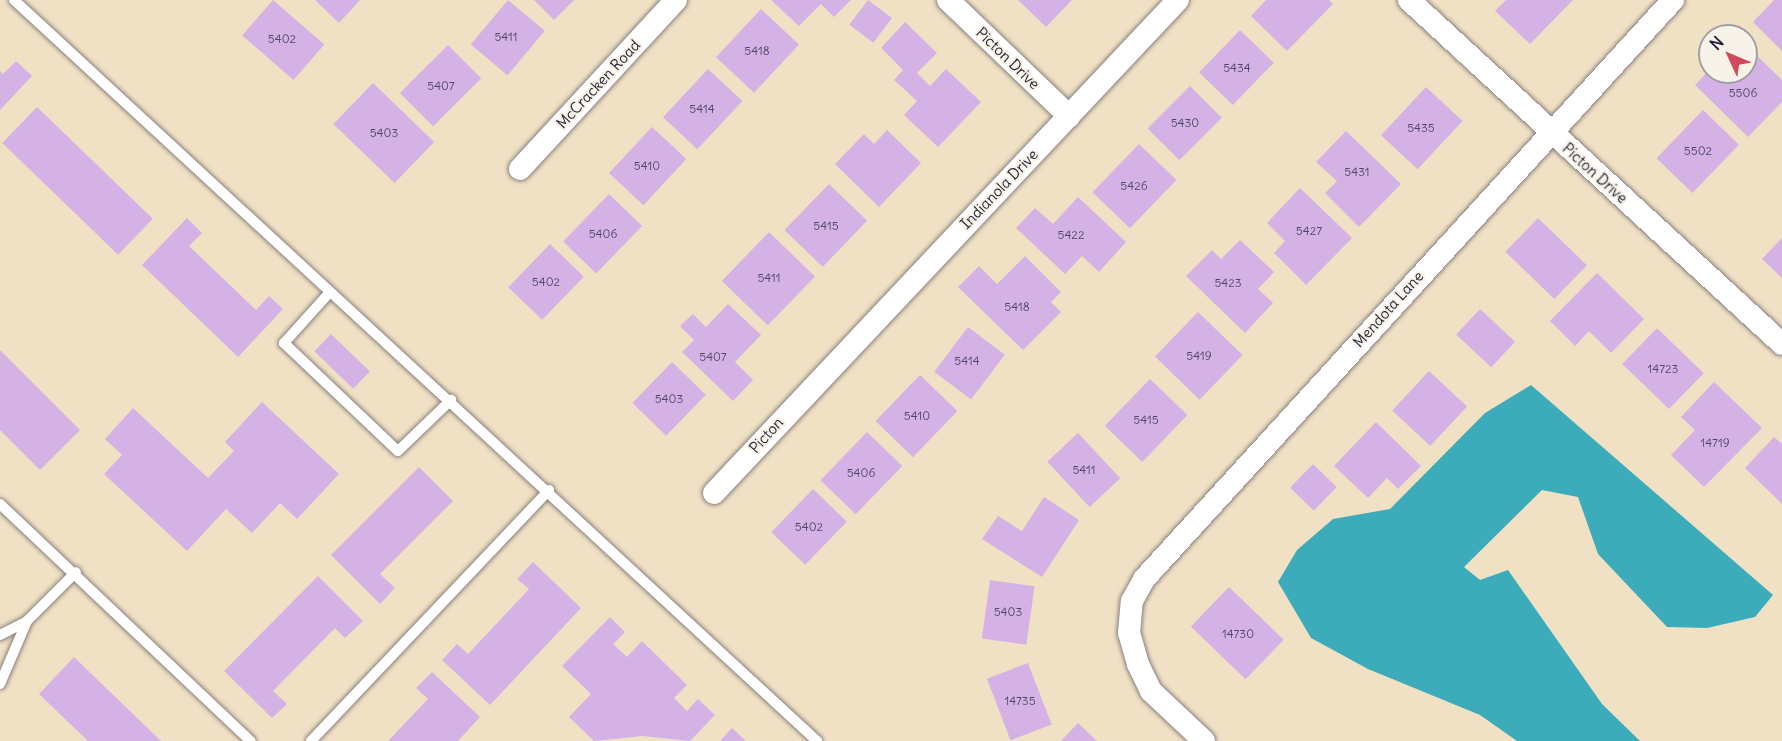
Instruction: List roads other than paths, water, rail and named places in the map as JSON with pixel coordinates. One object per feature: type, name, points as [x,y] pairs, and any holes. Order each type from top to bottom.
[{"type":"street","name":"McCracken Road","points":[[520,169],[676,0]]},
{"type":"street","name":"Picton Drive","points":[[948,0],[1069,116]]},
{"type":"street","name":"Indianola Drive","points":[[818,378],[1178,0]]},
{"type":"street","name":"Picton Drive","points":[[1409,0],[1782,344]]},
{"type":"street","name":"Mendota Lane","points":[[1204,741],[1151,691],[1129,633],[1132,602],[1166,554],[1673,0]]},
{"type":"street","name":"Picton","points":[[714,493],[818,378]]},
{"type":"lane","points":[[14,0],[330,292],[549,490],[818,741]]},
{"type":"lane","points":[[330,292],[284,344],[398,451],[451,400]]},
{"type":"lane","points":[[311,741],[549,490]]},
{"type":"lane","points":[[0,504],[76,572],[251,741]]},
{"type":"lane","points":[[0,635],[27,621],[76,572]]},
{"type":"lane","points":[[0,684],[27,621]]},
{"type":"water","points":[[1531,385],[1773,595],[1755,617],[1707,628],[1667,627],[1598,554],[1578,497],[1542,490],[1464,567],[1480,580],[1508,570],[1602,704],[1640,741],[1517,741],[1480,715],[1368,669],[1311,638],[1278,582],[1297,550],[1333,519],[1390,509],[1485,413]]}]
